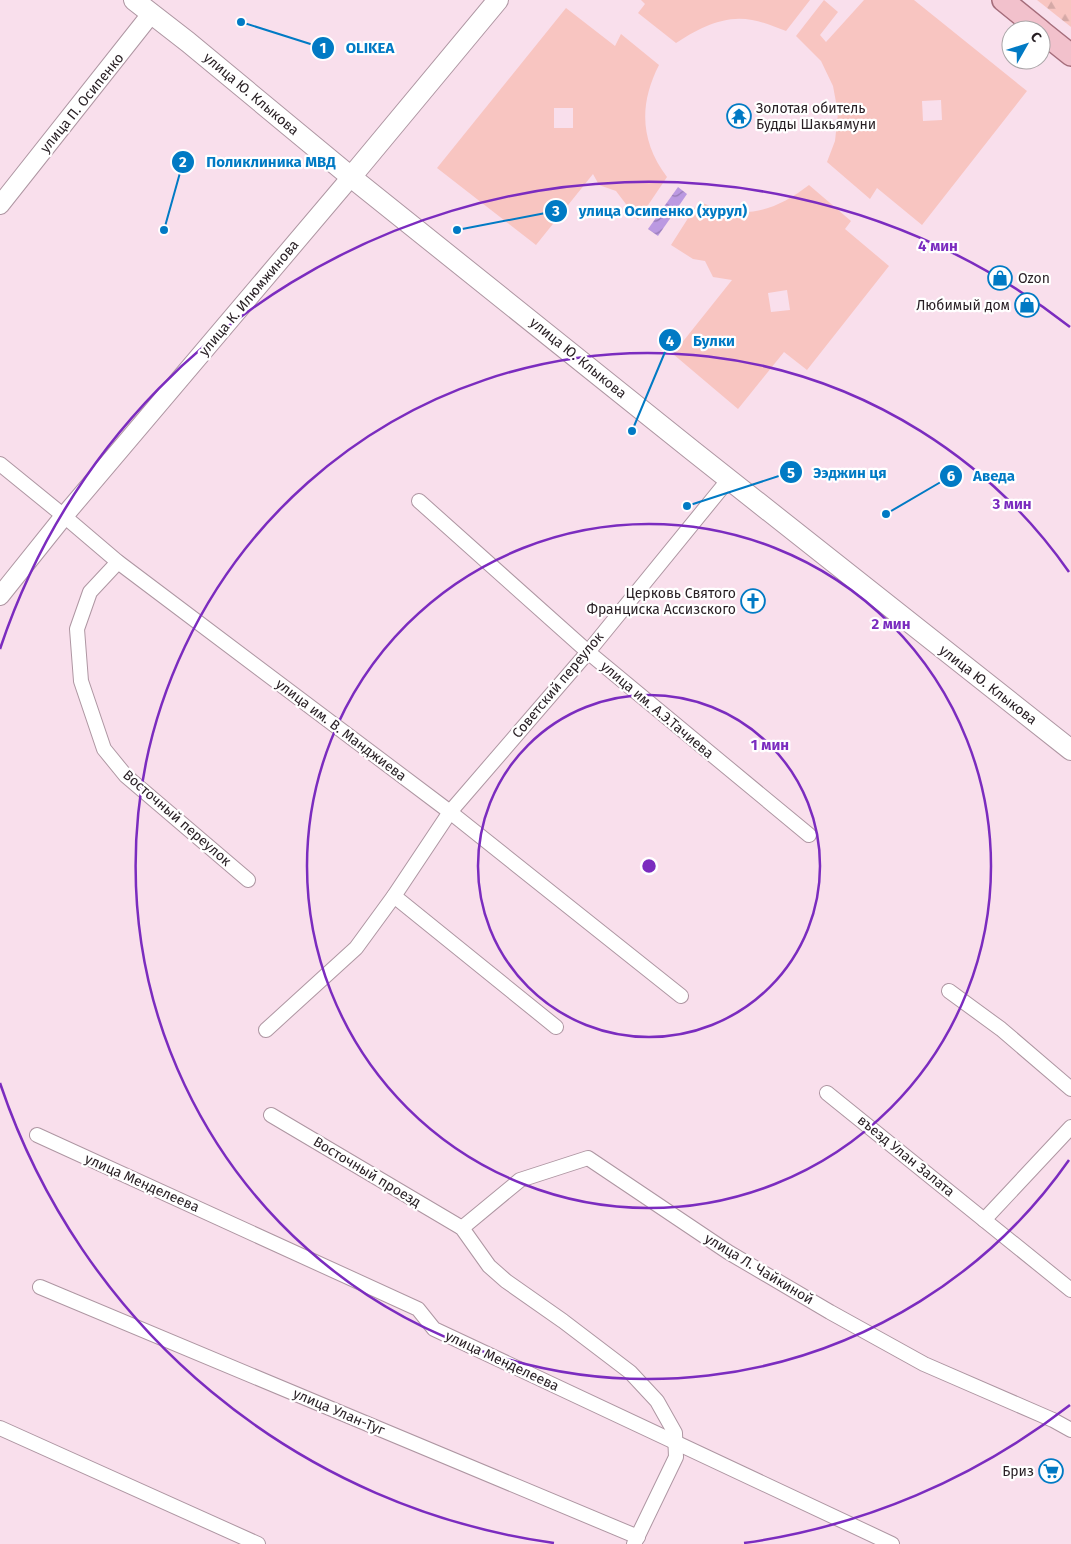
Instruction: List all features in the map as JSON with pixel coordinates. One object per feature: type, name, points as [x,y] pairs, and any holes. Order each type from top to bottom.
[{"type":"main road","name":"улица Ю. Клыкова","points":[[134,0],[157,7],[188,42],[352,177],[1071,750]]},
{"type":"main road","name":"улица К. Илюмжинова","points":[[352,177],[498,0]]},
{"type":"main road","points":[[1003,0],[1028,20]]},
{"type":"main road","points":[[1051,38],[1071,55]]},
{"type":"street","name":"улица П. Осипенко","points":[[0,205],[157,7]]},
{"type":"street","name":"улица К. Илюмжинова","points":[[0,596],[64,516],[352,177]]},
{"type":"street","name":"улица им. В. Манджиева","points":[[0,464],[118,562],[450,812],[681,996]]},
{"type":"street","name":"Советский переулок","points":[[394,896],[450,812],[588,652],[729,479]]},
{"type":"street","name":"улица им. А.Э.Тачиева","points":[[419,501],[588,652],[809,835]]},
{"type":"street","name":"Восточный переулок","points":[[118,562],[90,592],[77,629],[81,681],[104,749],[126,776],[248,880]]},
{"type":"street","points":[[266,1030],[356,948],[394,896],[556,1027]]},
{"type":"street","points":[[949,991],[1001,1028],[1071,1089]]},
{"type":"street","name":"въезд Улан Залата","points":[[827,1093],[1071,1290]]},
{"type":"street","name":"Восточный проезд","points":[[271,1115],[462,1228]]},
{"type":"street","points":[[984,1220],[1071,1128]]},
{"type":"street","name":"улица Менделеева","points":[[37,1135],[418,1309],[434,1329],[892,1544]]},
{"type":"street","name":"улица Л. Чайкиной","points":[[462,1228],[520,1180],[588,1158],[728,1252],[830,1312],[924,1364],[1053,1420],[1071,1430]]},
{"type":"street","points":[[462,1228],[490,1266],[506,1281],[630,1372],[657,1401],[675,1433],[676,1457],[636,1540]]},
{"type":"street","name":"улица Улан-Туг","points":[[40,1287],[636,1540]]},
{"type":"street","points":[[0,1428],[258,1544]]},
{"type":"green space","points":[[641,0],[810,0],[786,31],[756,21],[732,19],[702,28],[676,43],[638,13],[645,4]]},
{"type":"green space","points":[[824,0],[838,12],[820,35],[826,42],[864,0],[914,0],[1027,91],[922,225],[877,188],[870,199],[827,162],[835,141],[838,113],[833,86],[821,61],[796,36]],"holes":[[[941,100],[942,120],[923,121],[922,101]]]},
{"type":"green space","points":[[1037,0],[1071,0],[1071,27]]},
{"type":"green space","points":[[566,8],[615,46],[621,34],[659,65],[648,94],[645,122],[652,150],[667,177],[638,220],[616,191],[599,185],[593,174],[536,245],[437,168]],"holes":[[[554,108],[573,108],[573,128],[554,128]]]},
{"type":"green space","points":[[809,185],[851,221],[845,229],[889,266],[807,370],[784,352],[738,409],[673,354],[732,280],[713,277],[705,261],[693,259],[671,245],[699,201],[729,211],[743,212],[770,207]],"holes":[[[787,290],[790,310],[771,312],[768,293]]]},
{"type":"water","points":[[678,187],[687,194],[658,236],[648,229]]},
{"type":"place","name":"OLIKEA","points":[[241,22]]},
{"type":"place","name":"Золотая обитель Будды Шакьямуни","points":[[739,116]]},
{"type":"place","name":"Поликлиника МВД","points":[[164,230]]},
{"type":"place","name":"улица Осипенко (хурул)","points":[[457,230]]},
{"type":"place","name":"Ozon","points":[[1000,278]]},
{"type":"place","name":"Любимый дом","points":[[1027,305]]},
{"type":"place","name":"Булки","points":[[632,431]]},
{"type":"place","name":"Ээджин ця","points":[[687,506]]},
{"type":"place","name":"Аведа","points":[[886,514]]},
{"type":"place","name":"Церковь Святого Франциска Ассизского","points":[[753,601]]},
{"type":"place","name":"Бриз","points":[[1051,1471]]}]
